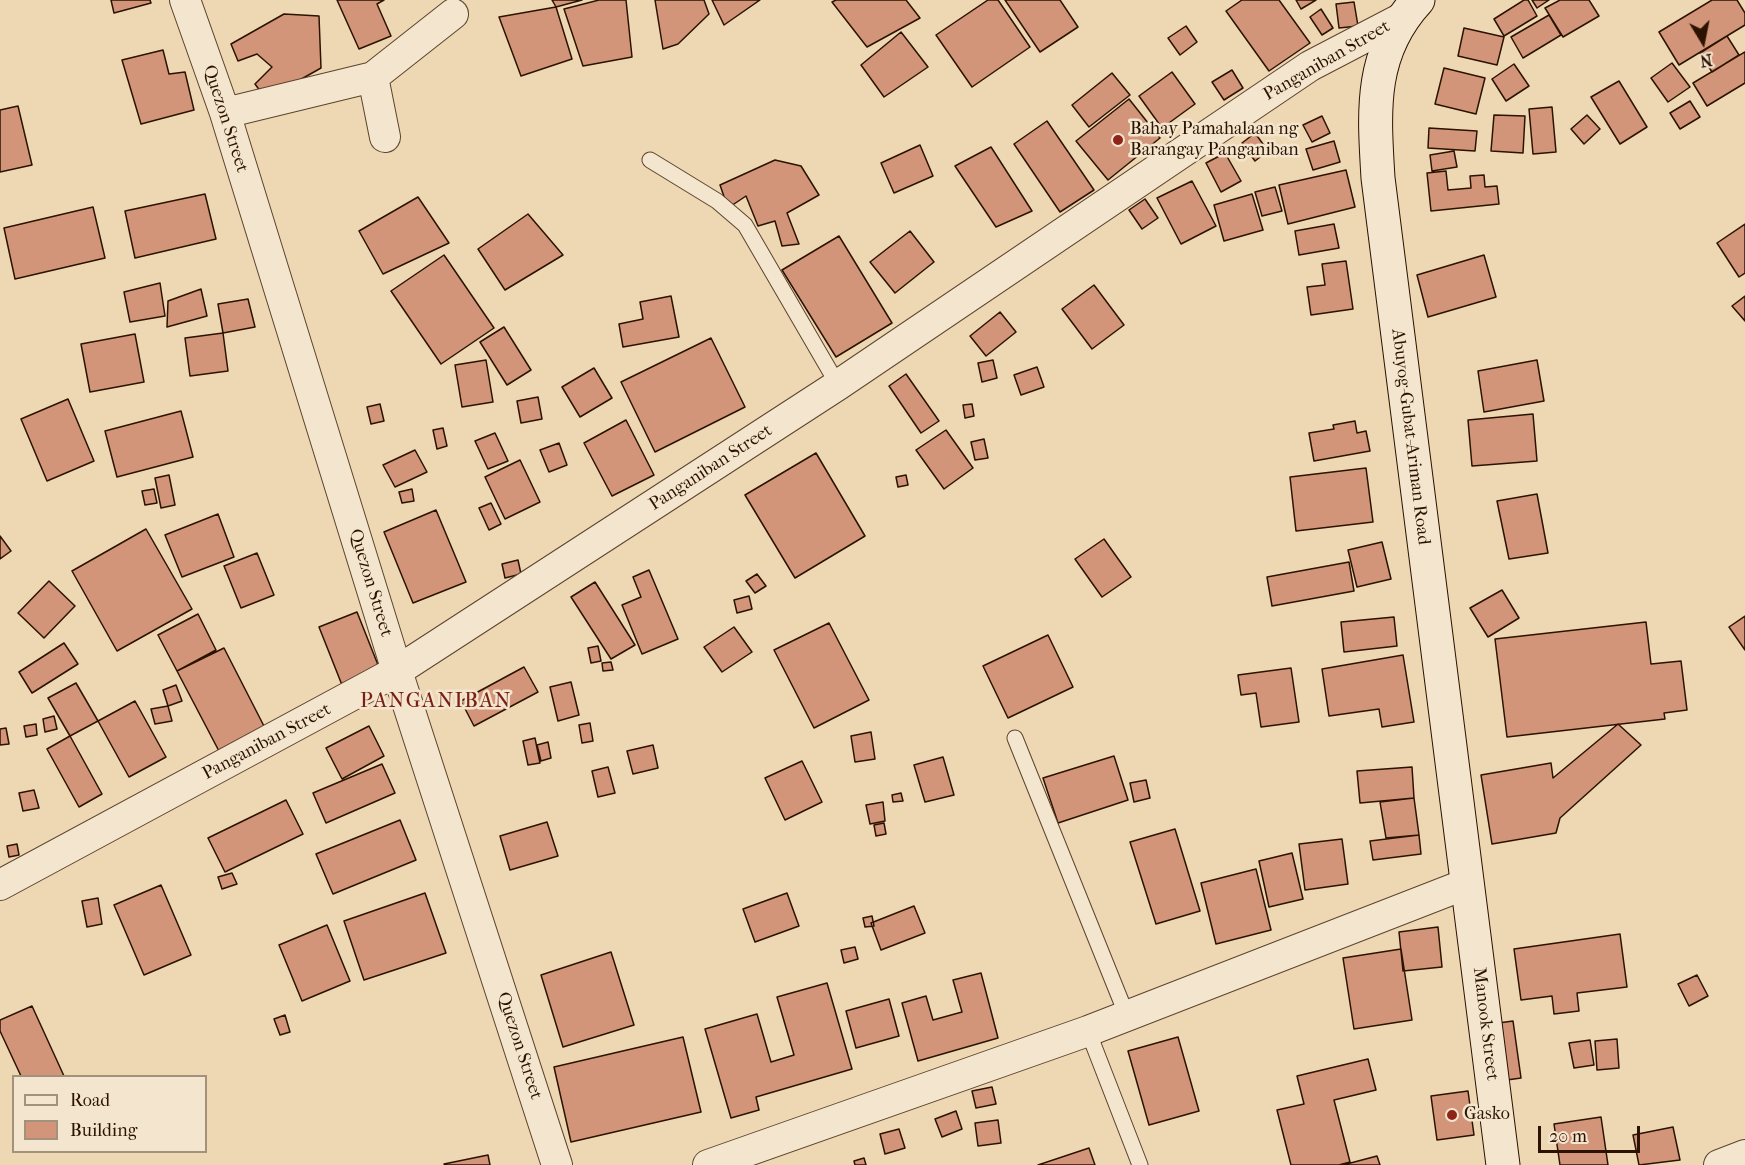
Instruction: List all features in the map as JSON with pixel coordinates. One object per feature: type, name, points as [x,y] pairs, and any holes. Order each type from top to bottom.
[{"type":"main road","name":"Abuyog-Gubat-Ariman Road","points":[[1410,9],[1380,67],[1374,113],[1378,178],[1466,884]]},
{"type":"main road","name":"Manook Street","points":[[1466,884],[1503,1165]]},
{"type":"street","name":"Quezon Street","points":[[185,0],[225,114],[397,671],[557,1165]]},
{"type":"street","name":"Panganiban Street","points":[[0,885],[397,671],[838,385],[1311,66],[1410,9]]},
{"type":"street","points":[[225,114],[373,76],[453,14]]},
{"type":"street","points":[[373,76],[386,137]]},
{"type":"street","points":[[708,1165],[1088,1031],[1466,884]]},
{"type":"street","points":[[1719,1165],[1745,1155]]},
{"type":"lane","points":[[650,160],[717,201],[745,225],[838,385]]},
{"type":"lane","points":[[1015,738],[1128,1016]]},
{"type":"lane","points":[[1088,1031],[1140,1165]]},
{"type":"building","points":[[111,0],[150,0],[151,3],[114,13]]},
{"type":"building","points":[[337,0],[384,0],[377,4],[391,36],[359,49]]},
{"type":"building","points":[[552,0],[582,0],[556,7]]},
{"type":"building","points":[[599,0],[626,0],[632,57],[583,66],[564,9]]},
{"type":"building","points":[[655,0],[704,0],[709,14],[678,44],[663,49]]},
{"type":"building","points":[[712,0],[760,0],[724,25]]},
{"type":"building","points":[[836,0],[906,0],[920,18],[867,47],[832,2]]},
{"type":"building","points":[[988,0],[998,0],[1030,47],[972,87],[936,35]]},
{"type":"building","points":[[1005,0],[1060,0],[1078,27],[1040,52]]},
{"type":"building","points":[[1242,0],[1279,0],[1310,43],[1269,71],[1226,11]]},
{"type":"building","points":[[1296,0],[1316,0],[1301,9]]},
{"type":"building","points":[[1524,0],[1528,0],[1537,16],[1504,36],[1494,19]]},
{"type":"building","points":[[1532,0],[1549,0],[1537,8]]},
{"type":"building","points":[[1560,0],[1589,0],[1599,16],[1563,37],[1545,8]]},
{"type":"building","points":[[1712,0],[1737,0],[1745,13],[1745,25],[1679,65],[1659,32]]},
{"type":"building","points":[[1354,2],[1358,26],[1339,28],[1336,4]]},
{"type":"building","points":[[556,7],[572,59],[521,76],[499,17]]},
{"type":"building","points":[[1321,9],[1333,28],[1322,35],[1310,17]]},
{"type":"building","points":[[284,14],[319,16],[321,68],[266,99],[255,84],[272,67],[257,54],[238,61],[231,44]]},
{"type":"building","points":[[1549,15],[1561,35],[1523,58],[1511,37]]},
{"type":"building","points":[[1186,26],[1197,42],[1180,55],[1168,38]]},
{"type":"building","points":[[1464,28],[1504,37],[1497,65],[1458,56]]},
{"type":"building","points":[[901,32],[928,67],[884,97],[861,65]]},
{"type":"building","points":[[1727,36],[1739,55],[1712,72],[1700,53]]},
{"type":"building","points":[[163,50],[169,74],[185,72],[194,110],[141,124],[122,60]]},
{"type":"building","points":[[1745,52],[1745,83],[1707,106],[1693,83]]},
{"type":"building","points":[[1672,63],[1690,87],[1668,102],[1651,78]]},
{"type":"building","points":[[1514,64],[1529,86],[1506,101],[1492,79]]},
{"type":"building","points":[[1444,68],[1485,78],[1476,114],[1435,104]]},
{"type":"building","points":[[1232,70],[1243,88],[1224,100],[1212,82]]},
{"type":"building","points":[[1172,72],[1195,104],[1162,128],[1139,96]]},
{"type":"building","points":[[1112,73],[1130,95],[1089,127],[1072,105]]},
{"type":"building","points":[[1619,81],[1647,127],[1620,144],[1591,97]]},
{"type":"building","name":"Bahay Pamahalaan ng Barangay Panganiban","points":[[1129,99],[1160,138],[1108,180],[1076,141]]},
{"type":"building","points":[[1690,101],[1700,117],[1680,129],[1670,113]]},
{"type":"building","points":[[18,106],[32,165],[0,172],[0,110]]},
{"type":"building","points":[[1552,107],[1556,152],[1533,154],[1529,109]]},
{"type":"building","points":[[1494,115],[1525,116],[1523,153],[1491,151]]},
{"type":"building","points":[[1587,115],[1600,129],[1584,144],[1571,129]]},
{"type":"building","points":[[1322,116],[1330,133],[1312,142],[1303,125]]},
{"type":"building","points":[[1047,121],[1094,190],[1060,212],[1014,144]]},
{"type":"building","points":[[1429,128],[1477,131],[1475,151],[1428,148]]},
{"type":"building","points":[[1255,133],[1268,151],[1255,161],[1242,143]]},
{"type":"building","points":[[1334,141],[1340,162],[1313,170],[1306,149]]},
{"type":"building","points":[[920,145],[933,176],[894,193],[881,163]]},
{"type":"building","points":[[991,147],[1032,211],[996,227],[955,166]]},
{"type":"building","points":[[1454,151],[1457,167],[1432,171],[1430,155]]},
{"type":"building","points":[[1225,153],[1241,181],[1221,192],[1206,163]]},
{"type":"building","points":[[775,160],[801,166],[819,195],[787,213],[799,244],[782,246],[775,221],[758,226],[746,196],[728,208],[720,185]]},
{"type":"building","points":[[1346,170],[1355,207],[1288,224],[1279,185]]},
{"type":"building","points":[[1446,171],[1448,190],[1471,188],[1470,176],[1484,175],[1485,187],[1497,186],[1499,204],[1431,211],[1427,173]]},
{"type":"building","points":[[1192,181],[1216,226],[1181,244],[1157,198]]},
{"type":"building","points":[[1275,187],[1282,211],[1262,216],[1255,192]]},
{"type":"building","points":[[205,194],[216,239],[135,258],[125,211]]},
{"type":"building","points":[[1252,194],[1263,230],[1224,241],[1214,205]]},
{"type":"building","points":[[418,197],[449,243],[383,274],[359,231]]},
{"type":"building","points":[[1145,199],[1158,218],[1142,229],[1129,210]]},
{"type":"building","points":[[93,207],[105,258],[15,279],[4,228]]},
{"type":"building","points":[[528,214],[563,255],[505,290],[478,249]]},
{"type":"building","points":[[1334,224],[1339,248],[1299,255],[1295,231]]},
{"type":"building","points":[[1745,224],[1745,273],[1739,277],[1717,243]]},
{"type":"building","points":[[910,231],[934,262],[895,293],[870,262]]},
{"type":"building","points":[[839,236],[892,323],[836,357],[782,270]]},
{"type":"building","points":[[444,255],[494,328],[441,364],[391,291]]},
{"type":"building","points":[[1484,255],[1496,297],[1428,317],[1417,275]]},
{"type":"building","points":[[1346,261],[1353,309],[1311,315],[1307,287],[1325,285],[1322,264]]},
{"type":"building","points":[[160,283],[165,316],[130,322],[124,292]]},
{"type":"building","points":[[1094,285],[1124,325],[1092,349],[1062,309]]},
{"type":"building","points":[[201,289],[207,316],[167,327],[168,301]]},
{"type":"building","points":[[671,296],[679,337],[623,347],[619,324],[643,319],[640,302]]},
{"type":"building","points":[[1745,296],[1745,321],[1732,306]]},
{"type":"building","points":[[248,299],[255,327],[223,333],[218,304]]},
{"type":"building","points":[[1000,312],[1016,332],[986,356],[970,336]]},
{"type":"building","points":[[504,327],[531,370],[507,385],[480,342]]},
{"type":"building","points":[[223,333],[228,371],[190,376],[185,338]]},
{"type":"building","points":[[135,334],[144,382],[90,392],[81,344]]},
{"type":"building","points":[[711,338],[745,407],[655,452],[621,382]]},
{"type":"building","points":[[486,360],[493,402],[462,407],[455,365]]},
{"type":"building","points":[[993,360],[997,378],[982,382],[978,363]]},
{"type":"building","points":[[1537,360],[1544,401],[1484,412],[1478,371]]},
{"type":"building","points":[[1037,367],[1044,387],[1021,395],[1014,375]]},
{"type":"building","points":[[594,368],[612,398],[580,417],[562,387]]},
{"type":"building","points":[[906,374],[939,421],[921,433],[889,386]]},
{"type":"building","points":[[538,397],[542,419],[521,423],[517,401]]},
{"type":"building","points":[[68,399],[94,461],[47,481],[21,419]]},
{"type":"building","points":[[380,404],[384,421],[371,424],[367,407]]},
{"type":"building","points":[[972,404],[974,416],[965,418],[963,405]]},
{"type":"building","points":[[181,411],[193,457],[117,477],[105,431]]},
{"type":"building","points":[[1533,414],[1537,461],[1472,466],[1468,420]]},
{"type":"building","points":[[626,420],[654,475],[612,496],[584,443]]},
{"type":"building","points":[[1355,421],[1357,433],[1366,431],[1370,451],[1314,461],[1309,433],[1334,429],[1333,425]]},
{"type":"building","points":[[443,428],[447,446],[437,449],[433,430]]},
{"type":"building","points":[[946,430],[973,468],[944,489],[916,450]]},
{"type":"building","points":[[495,433],[508,461],[488,469],[475,441]]},
{"type":"building","points":[[984,439],[988,458],[975,460],[971,442]]},
{"type":"building","points":[[559,443],[567,465],[549,472],[540,450]]},
{"type":"building","points":[[415,450],[427,472],[395,487],[383,465]]},
{"type":"building","points":[[816,453],[865,536],[795,578],[745,495]]},
{"type":"building","points":[[520,460],[540,502],[505,519],[485,477]]},
{"type":"building","points":[[1366,468],[1373,522],[1296,531],[1290,477]]},
{"type":"building","points":[[169,475],[175,505],[161,508],[155,478]]},
{"type":"building","points":[[906,475],[908,485],[898,487],[896,477]]},
{"type":"building","points":[[154,489],[157,503],[145,505],[142,491]]},
{"type":"building","points":[[412,489],[414,501],[402,503],[399,492]]},
{"type":"building","points":[[1537,494],[1548,553],[1509,559],[1497,501]]},
{"type":"building","points":[[491,503],[501,524],[489,530],[479,508]]},
{"type":"building","points":[[436,510],[466,582],[413,603],[384,532]]},
{"type":"building","points":[[218,514],[234,557],[182,577],[165,535]]},
{"type":"building","points":[[146,529],[192,609],[117,651],[72,571]]},
{"type":"building","points":[[0,536],[11,551],[0,559]]},
{"type":"building","points":[[1104,539],[1131,577],[1102,597],[1075,559]]},
{"type":"building","points":[[1382,542],[1391,579],[1357,587],[1348,550]]},
{"type":"building","points":[[257,553],[274,595],[241,608],[224,566]]},
{"type":"building","points":[[518,560],[521,574],[505,578],[502,564]]},
{"type":"building","points":[[1349,562],[1354,591],[1272,606],[1267,577]]},
{"type":"building","points":[[649,570],[678,639],[642,654],[622,605],[641,597],[633,577]]},
{"type":"building","points":[[757,574],[766,586],[755,593],[746,581]]},
{"type":"building","points":[[49,581],[75,606],[44,638],[18,613]]},
{"type":"building","points":[[595,582],[635,645],[611,659],[571,597]]},
{"type":"building","points":[[1502,590],[1519,618],[1488,637],[1470,608]]},
{"type":"building","points":[[749,596],[752,609],[737,613],[734,600]]},
{"type":"building","points":[[357,612],[380,670],[342,685],[319,627]]},
{"type":"building","points":[[198,614],[216,650],[177,671],[158,635]]},
{"type":"building","points":[[1745,616],[1745,650],[1729,627]]},
{"type":"building","points":[[1394,617],[1397,646],[1344,652],[1341,622]]},
{"type":"building","points":[[1646,622],[1651,664],[1681,661],[1687,710],[1664,713],[1665,719],[1507,737],[1495,639]]},
{"type":"building","points":[[829,623],[869,700],[814,728],[774,650]]},
{"type":"building","points":[[734,627],[752,652],[722,672],[704,647]]},
{"type":"building","points":[[1048,635],[1073,687],[1008,718],[983,666]]},
{"type":"building","points":[[64,643],[78,664],[32,693],[19,672]]},
{"type":"building","points":[[598,646],[601,661],[591,663],[588,648]]},
{"type":"building","points":[[224,648],[266,730],[220,753],[177,671]]},
{"type":"building","points":[[1403,655],[1414,722],[1382,727],[1379,709],[1329,716],[1322,669]]},
{"type":"building","points":[[611,662],[613,670],[603,671],[602,663]]},
{"type":"building","points":[[524,667],[538,692],[474,726],[461,701]]},
{"type":"building","points":[[1291,668],[1299,722],[1261,727],[1256,693],[1241,695],[1238,675]]},
{"type":"building","points":[[571,682],[579,715],[558,721],[550,687]]},
{"type":"building","points":[[76,683],[98,721],[70,736],[48,698]]},
{"type":"building","points":[[176,685],[182,701],[168,706],[163,690]]},
{"type":"building","points":[[135,701],[166,757],[129,777],[98,721]]},
{"type":"building","points":[[168,706],[172,721],[155,724],[151,709]]},
{"type":"building","points":[[54,716],[57,729],[45,732],[43,719]]},
{"type":"building","points":[[590,723],[593,741],[582,743],[579,725]]},
{"type":"building","points":[[36,724],[37,735],[26,737],[24,726]]},
{"type":"building","points":[[1618,724],[1641,745],[1560,818],[1556,833],[1492,844],[1481,775],[1551,763],[1553,778]]},
{"type":"building","points":[[369,726],[384,756],[342,779],[326,748]]},
{"type":"building","points":[[6,728],[9,744],[0,745],[0,729]]},
{"type":"building","points":[[871,732],[875,759],[855,762],[851,736]]},
{"type":"building","points":[[70,736],[102,794],[79,807],[47,749]]},
{"type":"building","points":[[535,738],[540,763],[528,765],[523,741]]},
{"type":"building","points":[[548,742],[551,758],[541,761],[537,745]]},
{"type":"building","points":[[653,745],[658,768],[633,774],[627,751]]},
{"type":"building","points":[[1114,756],[1128,800],[1058,823],[1043,778]]},
{"type":"building","points":[[943,757],[954,795],[925,802],[914,765]]},
{"type":"building","points":[[802,761],[822,802],[785,820],[765,778]]},
{"type":"building","points":[[382,764],[395,793],[326,823],[313,793]]},
{"type":"building","points":[[608,767],[615,793],[598,797],[592,771]]},
{"type":"building","points":[[1412,767],[1414,798],[1360,803],[1357,771]]},
{"type":"building","points":[[1146,780],[1150,798],[1134,802],[1130,783]]},
{"type":"building","points":[[34,790],[39,808],[23,811],[19,793]]},
{"type":"building","points":[[901,793],[903,801],[893,802],[892,795]]},
{"type":"building","points":[[1414,798],[1419,835],[1386,838],[1380,802]]},
{"type":"building","points":[[286,800],[303,834],[225,872],[208,838]]},
{"type":"building","points":[[883,802],[885,821],[870,824],[866,805]]},
{"type":"building","points":[[400,820],[416,860],[333,894],[316,854]]},
{"type":"building","points":[[547,822],[558,856],[510,870],[500,836]]},
{"type":"building","points":[[884,823],[886,834],[876,836],[874,825]]},
{"type":"building","points":[[1175,829],[1200,911],[1156,924],[1130,842]]},
{"type":"building","points":[[1419,835],[1421,854],[1373,860],[1370,841]]},
{"type":"building","points":[[1342,839],[1348,884],[1305,890],[1299,844]]},
{"type":"building","points":[[17,844],[19,855],[9,857],[7,846]]},
{"type":"building","points":[[1292,853],[1303,899],[1269,907],[1259,861]]},
{"type":"building","points":[[1256,869],[1271,930],[1216,944],[1201,883]]},
{"type":"building","points":[[232,873],[237,884],[222,889],[218,877]]},
{"type":"building","points":[[161,885],[191,955],[144,975],[114,905]]},
{"type":"building","points":[[425,893],[446,953],[364,980],[344,921]]},
{"type":"building","points":[[787,893],[799,926],[755,942],[743,909]]},
{"type":"building","points":[[98,898],[102,924],[87,927],[82,901]]},
{"type":"building","points":[[914,906],[925,933],[881,950],[871,923]]},
{"type":"building","points":[[872,916],[874,926],[865,927],[863,918]]},
{"type":"building","points":[[327,925],[350,981],[302,1001],[279,945]]},
{"type":"building","points":[[1438,927],[1442,967],[1403,971],[1399,932]]},
{"type":"building","points":[[1620,934],[1627,987],[1577,993],[1579,1011],[1554,1014],[1552,996],[1521,1000],[1514,949]]},
{"type":"building","points":[[855,947],[858,959],[844,963],[841,950]]},
{"type":"building","points":[[1401,949],[1412,1020],[1354,1029],[1343,958]]},
{"type":"building","points":[[611,952],[634,1025],[563,1047],[541,975]]},
{"type":"building","points":[[981,973],[998,1038],[918,1061],[902,1003],[926,996],[933,1020],[962,1012],[953,980]]},
{"type":"building","points":[[1697,975],[1708,996],[1689,1006],[1678,984]]},
{"type":"building","points":[[827,983],[852,1069],[756,1097],[759,1110],[731,1118],[705,1029],[757,1014],[771,1062],[794,1055],[777,997]]},
{"type":"building","points":[[889,999],[899,1036],[856,1048],[846,1011]]},
{"type":"building","points":[[32,1006],[64,1075],[21,1075],[0,1031],[0,1020]]},
{"type":"building","points":[[285,1015],[290,1032],[280,1035],[274,1019]]},
{"type":"building","points":[[1513,1021],[1521,1078],[1500,1081],[1491,1024]]},
{"type":"building","points":[[683,1037],[701,1112],[571,1142],[554,1067]]},
{"type":"building","points":[[1178,1037],[1199,1111],[1149,1125],[1128,1051]]},
{"type":"building","points":[[1617,1039],[1619,1068],[1597,1070],[1595,1041]]},
{"type":"building","points":[[1590,1040],[1594,1065],[1574,1068],[1569,1043]]},
{"type":"building","points":[[1368,1059],[1376,1090],[1334,1100],[1350,1162],[1339,1165],[1291,1165],[1277,1110],[1304,1104],[1297,1076]]},
{"type":"building","points":[[992,1087],[996,1104],[976,1108],[972,1091]]},
{"type":"building","name":"Gasko","points":[[1468,1091],[1474,1135],[1437,1140],[1431,1096]]},
{"type":"building","points":[[956,1111],[962,1129],[942,1137],[935,1119]]},
{"type":"building","points":[[1601,1117],[1608,1165],[1560,1165],[1554,1124]]},
{"type":"building","points":[[998,1120],[1001,1143],[978,1146],[975,1123]]},
{"type":"building","points":[[1673,1127],[1680,1160],[1639,1165],[1633,1135]]},
{"type":"building","points":[[899,1129],[905,1148],[885,1154],[880,1134]]},
{"type":"building","points":[[1089,1148],[1095,1165],[1038,1165]]},
{"type":"building","points":[[488,1155],[490,1165],[444,1164]]},
{"type":"building","points":[[1377,1156],[1380,1165],[1343,1165]]},
{"type":"building","points":[[864,1158],[866,1165],[855,1165],[854,1161]]},
{"type":"place","name":"Bahay Pamahalaan ng Barangay Panganiban","points":[[1118,140]]},
{"type":"place","name":"Gasko","points":[[1452,1115]]},
{"type":"district","name":"PANGANIBAN","points":[[436,702]]}]
